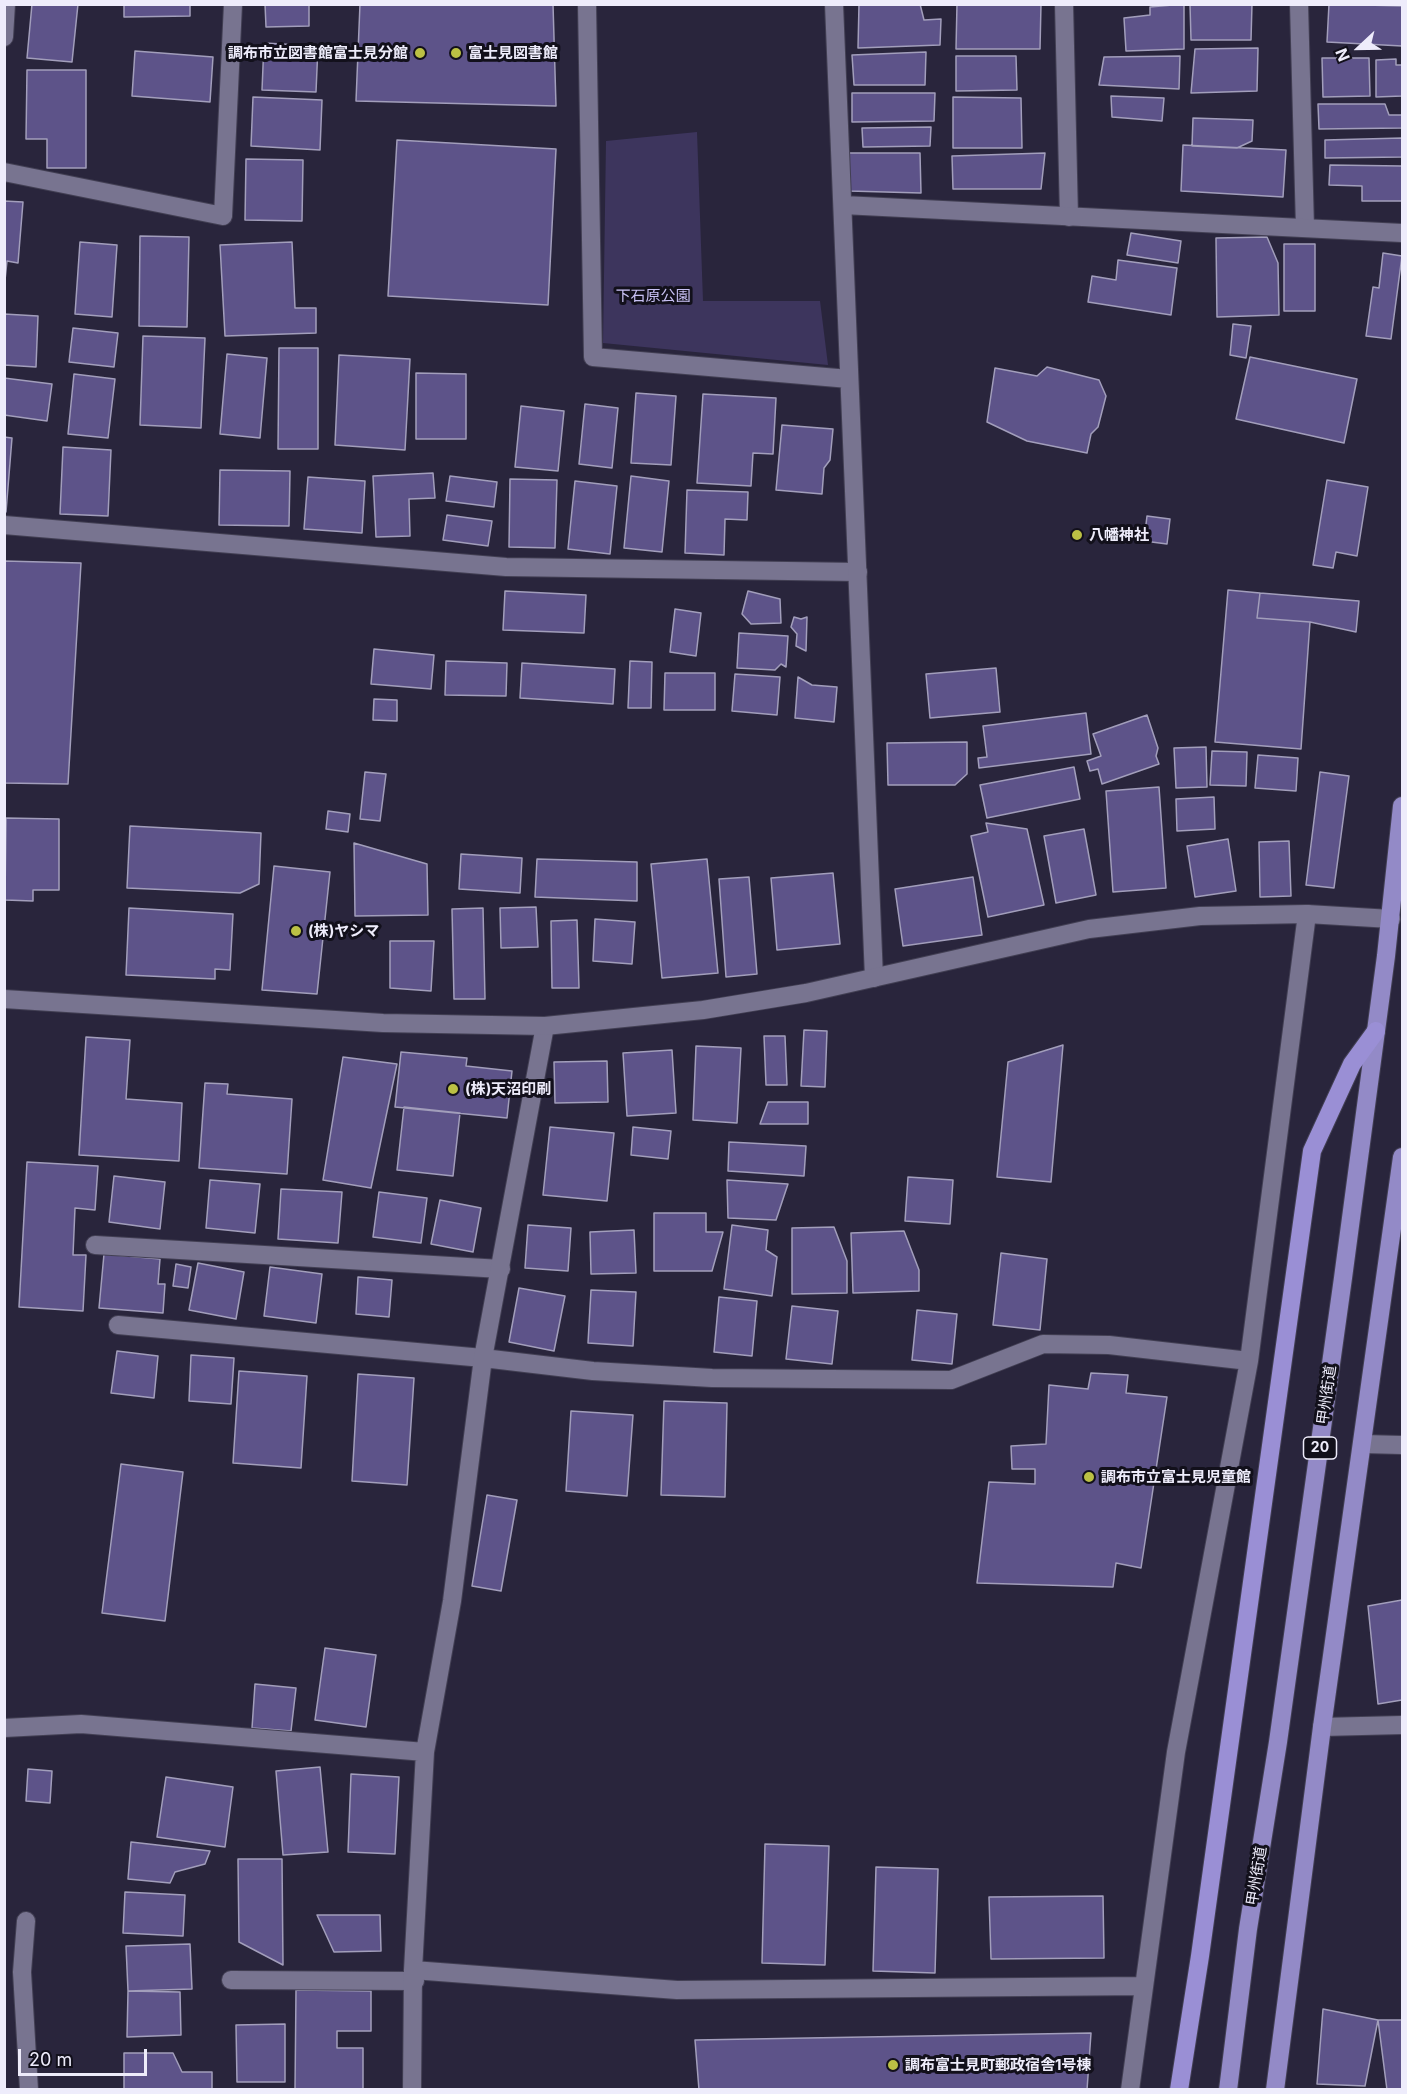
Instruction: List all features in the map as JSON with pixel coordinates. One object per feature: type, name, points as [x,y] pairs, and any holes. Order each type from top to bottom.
[{"type":"highway","name":"甲州街道","points":[[1228,2090],[1248,1929],[1278,1742],[1376,1031],[1391,919],[1402,806]]},
{"type":"highway","points":[[1179,2090],[1199,1967],[1312,1150],[1352,1064],[1376,1031]]},
{"type":"highway","points":[[1275,2090],[1322,1727],[1402,1157]]},
{"type":"street","points":[[4,37],[6,4]]},
{"type":"street","points":[[4,172],[223,216],[233,4]]},
{"type":"street","points":[[587,4],[593,357],[849,379]]},
{"type":"street","points":[[834,4],[874,978]]},
{"type":"street","points":[[1064,4],[1069,216]]},
{"type":"street","points":[[1299,4],[1305,228]]},
{"type":"street","points":[[843,205],[1402,233]]},
{"type":"street","points":[[4,525],[506,567],[858,572]]},
{"type":"street","points":[[1130,2090],[1176,1752],[1249,1361],[1307,914]]},
{"type":"street","points":[[4,999],[383,1023],[545,1026],[704,1010],[806,993],[1089,929],[1200,916],[1307,914],[1391,919]]},
{"type":"street","points":[[412,2090],[414,1975],[425,1752],[452,1601],[483,1358],[545,1026]]},
{"type":"street","points":[[95,1245],[501,1269]]},
{"type":"street","points":[[118,1325],[483,1358],[593,1371],[712,1378],[951,1380],[1043,1344],[1109,1345],[1249,1361]]},
{"type":"street","points":[[1363,1444],[1402,1445]]},
{"type":"street","points":[[4,1728],[81,1724],[425,1752]]},
{"type":"street","points":[[1322,1727],[1402,1725]]},
{"type":"street","points":[[26,1921],[22,1972],[29,2090]]},
{"type":"street","points":[[231,1980],[414,1975],[677,1990],[1144,1986]]},
{"type":"green space","name":"下石原公園","points":[[697,132],[703,301],[820,301],[828,365],[603,343],[606,141]]},
{"type":"building","points":[[32,4],[78,4],[72,62],[27,58]]},
{"type":"building","points":[[124,4],[190,4],[190,16],[124,17]]},
{"type":"building","points":[[265,4],[309,4],[309,26],[266,27]]},
{"type":"building","name":"富士見図書館","points":[[360,4],[553,4],[556,106],[356,101]]},
{"type":"building","points":[[859,4],[920,4],[924,20],[941,19],[940,45],[858,48]]},
{"type":"building","points":[[957,4],[1041,4],[1040,49],[956,49]]},
{"type":"building","points":[[1184,4],[1184,49],[1126,51],[1124,18],[1150,15],[1150,7]]},
{"type":"building","points":[[1190,4],[1252,4],[1251,40],[1191,40]]},
{"type":"building","points":[[1329,4],[1402,6],[1402,46],[1327,42]]},
{"type":"building","points":[[264,43],[318,46],[316,92],[262,90]]},
{"type":"building","points":[[1258,48],[1257,91],[1191,93],[1195,49]]},
{"type":"building","points":[[135,51],[213,57],[210,102],[132,96]]},
{"type":"building","points":[[926,52],[925,85],[854,85],[852,55]]},
{"type":"building","points":[[956,56],[1016,56],[1017,90],[956,91]]},
{"type":"building","points":[[1180,56],[1179,89],[1099,85],[1104,57]]},
{"type":"building","points":[[1322,58],[1369,58],[1370,96],[1323,97]]},
{"type":"building","points":[[1396,59],[1396,65],[1402,65],[1402,96],[1376,97],[1376,60]]},
{"type":"building","points":[[27,70],[86,70],[86,168],[47,168],[47,139],[26,139]]},
{"type":"building","points":[[852,93],[935,93],[934,121],[852,122]]},
{"type":"building","points":[[1111,96],[1164,98],[1162,121],[1112,117]]},
{"type":"building","points":[[253,97],[322,100],[320,150],[251,146]]},
{"type":"building","points":[[953,97],[1021,98],[1022,148],[953,148]]},
{"type":"building","points":[[1318,104],[1385,104],[1389,115],[1402,115],[1402,128],[1319,129]]},
{"type":"building","points":[[1193,118],[1253,120],[1252,141],[1237,148],[1192,146]]},
{"type":"building","points":[[931,127],[930,146],[863,147],[862,128]]},
{"type":"building","points":[[1402,138],[1402,157],[1325,158],[1325,140]]},
{"type":"building","points":[[397,140],[556,149],[548,305],[388,296]]},
{"type":"building","points":[[1183,145],[1286,150],[1283,197],[1181,191]]},
{"type":"building","points":[[849,153],[920,153],[921,193],[849,191]]},
{"type":"building","points":[[1045,153],[1041,189],[953,189],[952,156]]},
{"type":"building","points":[[246,159],[303,160],[302,221],[245,220]]},
{"type":"building","points":[[1330,165],[1402,166],[1402,201],[1362,201],[1362,186],[1329,185]]},
{"type":"building","points":[[4,201],[23,202],[18,263],[7,261],[4,290]]},
{"type":"building","points":[[1131,233],[1181,241],[1178,263],[1127,255]]},
{"type":"building","points":[[140,236],[189,237],[187,327],[139,326]]},
{"type":"building","points":[[1267,237],[1278,263],[1279,315],[1217,317],[1216,238]]},
{"type":"building","points":[[80,242],[117,245],[112,317],[75,314]]},
{"type":"building","points":[[292,242],[295,308],[316,308],[316,333],[225,336],[220,245]]},
{"type":"building","points":[[1284,244],[1315,244],[1315,311],[1284,311]]},
{"type":"building","points":[[1383,253],[1402,256],[1391,339],[1366,336],[1373,287],[1379,288]]},
{"type":"building","points":[[1118,260],[1177,268],[1171,315],[1088,302],[1092,276],[1116,280]]},
{"type":"building","points":[[4,314],[38,316],[36,367],[4,365]]},
{"type":"building","points":[[1233,324],[1251,326],[1246,358],[1230,355]]},
{"type":"building","points":[[73,328],[118,333],[114,367],[69,362]]},
{"type":"building","points":[[143,336],[205,338],[201,428],[140,425]]},
{"type":"building","points":[[279,348],[318,348],[318,449],[278,449]]},
{"type":"building","points":[[227,354],[267,358],[260,438],[220,434]]},
{"type":"building","points":[[339,355],[410,359],[405,450],[335,445]]},
{"type":"building","points":[[1250,357],[1357,379],[1344,443],[1236,419]]},
{"type":"building","points":[[1047,367],[1099,380],[1106,396],[1098,427],[1091,434],[1087,453],[1027,441],[987,422],[995,368],[1037,376]]},
{"type":"building","points":[[416,373],[466,374],[466,439],[416,439]]},
{"type":"building","points":[[74,374],[115,379],[108,438],[68,434]]},
{"type":"building","points":[[4,378],[52,384],[47,421],[4,415]]},
{"type":"building","points":[[636,393],[676,396],[671,465],[631,463]]},
{"type":"building","points":[[703,394],[776,398],[773,454],[753,453],[751,486],[697,483]]},
{"type":"building","points":[[585,404],[618,408],[612,468],[579,464]]},
{"type":"building","points":[[521,406],[564,411],[558,471],[515,467]]},
{"type":"building","points":[[782,425],[833,429],[830,460],[824,468],[822,494],[776,490]]},
{"type":"building","points":[[4,437],[12,438],[6,512],[4,512]]},
{"type":"building","points":[[63,447],[111,450],[108,516],[60,514]]},
{"type":"building","points":[[220,470],[290,471],[289,526],[219,525]]},
{"type":"building","points":[[433,473],[435,498],[409,499],[410,536],[376,537],[373,476]]},
{"type":"building","points":[[450,476],[497,482],[494,507],[446,501]]},
{"type":"building","points":[[631,476],[669,481],[662,552],[624,548]]},
{"type":"building","points":[[308,477],[365,481],[362,533],[304,529]]},
{"type":"building","points":[[510,479],[557,480],[555,548],[509,547]]},
{"type":"building","points":[[1327,480],[1368,487],[1357,556],[1336,552],[1333,568],[1313,565]]},
{"type":"building","points":[[575,481],[617,486],[610,554],[568,549]]},
{"type":"building","points":[[687,490],[748,492],[747,520],[725,519],[724,555],[685,553]]},
{"type":"building","points":[[447,515],[492,521],[488,546],[443,540]]},
{"type":"building","points":[[1147,516],[1170,519],[1167,544],[1144,541]]},
{"type":"building","points":[[4,561],[81,563],[68,784],[4,783]]},
{"type":"building","points":[[1228,590],[1260,593],[1257,618],[1310,622],[1301,749],[1215,742]]},
{"type":"building","points":[[505,591],[586,595],[584,633],[503,630]]},
{"type":"building","points":[[748,591],[780,599],[781,623],[751,624],[742,614]]},
{"type":"building","points":[[1260,593],[1359,601],[1356,632],[1310,622],[1257,618]]},
{"type":"building","points":[[675,609],[701,613],[696,656],[670,652]]},
{"type":"building","points":[[794,617],[801,619],[807,617],[806,651],[796,646],[797,634],[791,627]]},
{"type":"building","points":[[739,633],[788,636],[786,667],[781,664],[775,670],[737,668]]},
{"type":"building","points":[[374,649],[434,655],[431,689],[371,684]]},
{"type":"building","points":[[446,661],[507,663],[506,696],[445,695]]},
{"type":"building","points":[[630,661],[652,662],[651,708],[628,708]]},
{"type":"building","points":[[522,663],[615,669],[613,704],[520,698]]},
{"type":"building","points":[[996,668],[1000,712],[930,718],[926,674]]},
{"type":"building","points":[[665,673],[715,673],[715,710],[664,710]]},
{"type":"building","points":[[735,674],[780,677],[777,715],[732,711]]},
{"type":"building","points":[[798,677],[812,685],[837,687],[834,722],[795,718]]},
{"type":"building","points":[[374,699],[397,700],[397,721],[373,720]]},
{"type":"building","points":[[1086,713],[1091,754],[979,768],[978,758],[987,757],[983,726]]},
{"type":"building","points":[[1147,715],[1158,748],[1156,756],[1159,764],[1102,784],[1098,769],[1090,771],[1087,761],[1101,756],[1093,734]]},
{"type":"building","points":[[967,742],[967,774],[955,785],[888,785],[887,743]]},
{"type":"building","points":[[1206,747],[1207,787],[1176,788],[1174,748]]},
{"type":"building","points":[[1212,751],[1247,752],[1246,786],[1210,785]]},
{"type":"building","points":[[1258,755],[1298,758],[1296,791],[1255,788]]},
{"type":"building","points":[[1074,767],[1080,799],[987,818],[980,785]]},
{"type":"building","points":[[365,772],[386,774],[380,821],[360,819]]},
{"type":"building","points":[[1320,772],[1349,776],[1334,888],[1306,885]]},
{"type":"building","points":[[1159,787],[1166,888],[1113,892],[1106,791]]},
{"type":"building","points":[[1214,797],[1215,829],[1177,831],[1176,799]]},
{"type":"building","points":[[328,811],[350,814],[348,832],[326,829]]},
{"type":"building","points":[[6,818],[59,819],[59,890],[33,890],[33,901],[5,900]]},
{"type":"building","points":[[986,823],[1027,829],[1044,905],[988,917],[971,836],[988,832]]},
{"type":"building","points":[[130,826],[261,833],[259,884],[240,893],[127,888]]},
{"type":"building","points":[[1084,829],[1096,895],[1056,903],[1044,836]]},
{"type":"building","points":[[1228,839],[1236,891],[1195,897],[1187,846]]},
{"type":"building","points":[[1289,841],[1291,896],[1260,897],[1259,842]]},
{"type":"building","points":[[354,843],[427,864],[428,915],[355,916]]},
{"type":"building","points":[[461,854],[522,858],[520,893],[459,889]]},
{"type":"building","points":[[537,859],[637,862],[637,901],[535,897]]},
{"type":"building","points":[[707,859],[718,973],[662,978],[651,864]]},
{"type":"building","name":"(株)ヤシマ","points":[[274,866],[330,872],[317,994],[262,990]]},
{"type":"building","points":[[833,873],[840,944],[777,950],[771,878]]},
{"type":"building","points":[[749,877],[757,974],[726,977],[719,879]]},
{"type":"building","points":[[973,877],[982,935],[903,946],[895,889]]},
{"type":"building","points":[[536,907],[538,947],[501,948],[500,908]]},
{"type":"building","points":[[129,908],[233,914],[230,970],[215,969],[215,979],[126,975]]},
{"type":"building","points":[[483,908],[485,999],[454,999],[452,909]]},
{"type":"building","points":[[595,919],[635,922],[632,964],[593,961]]},
{"type":"building","points":[[577,920],[579,988],[552,988],[551,921]]},
{"type":"building","points":[[390,941],[434,941],[431,991],[390,988]]},
{"type":"building","points":[[804,1030],[827,1031],[825,1087],[801,1086]]},
{"type":"building","points":[[764,1036],[785,1036],[787,1085],[766,1085]]},
{"type":"building","points":[[86,1037],[130,1040],[126,1099],[182,1103],[179,1161],[79,1155]]},
{"type":"building","points":[[1063,1045],[1051,1182],[997,1177],[1008,1062]]},
{"type":"building","points":[[696,1046],[741,1048],[737,1123],[693,1120]]},
{"type":"building","points":[[672,1050],[676,1113],[627,1116],[623,1053]]},
{"type":"building","name":"(株)天沼印刷","points":[[401,1052],[467,1058],[466,1066],[512,1071],[507,1118],[395,1107]]},
{"type":"building","points":[[343,1057],[397,1064],[371,1188],[323,1180]]},
{"type":"building","points":[[607,1061],[608,1102],[555,1103],[554,1062]]},
{"type":"building","points":[[205,1083],[228,1084],[227,1094],[292,1099],[287,1174],[199,1168]]},
{"type":"building","points":[[768,1102],[808,1102],[808,1124],[760,1124]]},
{"type":"building","points":[[404,1107],[460,1113],[453,1176],[397,1170]]},
{"type":"building","points":[[550,1127],[614,1133],[607,1201],[543,1195]]},
{"type":"building","points":[[633,1127],[671,1131],[668,1159],[631,1155]]},
{"type":"building","points":[[729,1142],[806,1146],[804,1176],[728,1171]]},
{"type":"building","points":[[27,1162],[98,1166],[95,1210],[75,1208],[73,1255],[86,1255],[83,1311],[19,1307]]},
{"type":"building","points":[[114,1176],[165,1182],[160,1229],[109,1222]]},
{"type":"building","points":[[908,1177],[953,1180],[950,1224],[905,1221]]},
{"type":"building","points":[[210,1180],[260,1184],[255,1233],[206,1228]]},
{"type":"building","points":[[727,1180],[788,1184],[776,1220],[728,1218]]},
{"type":"building","points":[[281,1189],[342,1192],[338,1243],[278,1239]]},
{"type":"building","points":[[379,1192],[427,1198],[421,1243],[373,1237]]},
{"type":"building","points":[[440,1200],[481,1208],[473,1252],[431,1244]]},
{"type":"building","points":[[654,1213],[706,1213],[706,1232],[723,1232],[712,1271],[654,1271]]},
{"type":"building","points":[[528,1225],[571,1228],[568,1271],[525,1268]]},
{"type":"building","points":[[732,1225],[768,1230],[766,1250],[777,1257],[772,1296],[724,1289]]},
{"type":"building","points":[[834,1227],[847,1261],[847,1293],[792,1294],[792,1228]]},
{"type":"building","points":[[634,1230],[636,1273],[591,1274],[590,1232]]},
{"type":"building","points":[[904,1231],[919,1270],[919,1291],[853,1293],[851,1233]]},
{"type":"building","points":[[1001,1253],[1047,1259],[1040,1330],[993,1325]]},
{"type":"building","points":[[104,1254],[160,1259],[158,1284],[165,1284],[163,1313],[99,1308]]},
{"type":"building","points":[[198,1263],[244,1272],[236,1319],[189,1310]]},
{"type":"building","points":[[176,1264],[191,1267],[188,1288],[173,1286]]},
{"type":"building","points":[[270,1267],[322,1274],[316,1323],[264,1316]]},
{"type":"building","points":[[358,1277],[392,1280],[389,1317],[356,1314]]},
{"type":"building","points":[[519,1288],[565,1296],[554,1351],[509,1342]]},
{"type":"building","points":[[591,1290],[636,1292],[633,1346],[588,1343]]},
{"type":"building","points":[[719,1297],[757,1301],[752,1356],[714,1352]]},
{"type":"building","points":[[792,1306],[838,1311],[832,1364],[786,1359]]},
{"type":"building","points":[[917,1310],[957,1314],[952,1364],[912,1360]]},
{"type":"building","points":[[117,1351],[158,1356],[154,1398],[111,1393]]},
{"type":"building","points":[[191,1355],[234,1358],[231,1404],[189,1401]]},
{"type":"building","points":[[239,1371],[307,1376],[301,1468],[233,1463]]},
{"type":"building","points":[[1091,1373],[1128,1375],[1126,1393],[1167,1397],[1141,1568],[1116,1563],[1113,1587],[977,1583],[989,1482],[1035,1484],[1035,1469],[1012,1469],[1011,1446],[1046,1444],[1049,1385],[1088,1389]]},
{"type":"building","points":[[358,1374],[414,1378],[407,1485],[352,1481]]},
{"type":"building","points":[[664,1401],[727,1403],[725,1497],[661,1495]]},
{"type":"building","points":[[571,1411],[633,1415],[627,1496],[566,1491]]},
{"type":"building","points":[[121,1464],[183,1472],[165,1621],[102,1613]]},
{"type":"building","points":[[487,1495],[517,1500],[501,1591],[472,1586]]},
{"type":"building","points":[[1402,1600],[1402,1700],[1378,1704],[1368,1606]]},
{"type":"building","points":[[325,1648],[376,1655],[366,1727],[315,1720]]},
{"type":"building","points":[[255,1684],[296,1688],[291,1731],[252,1728]]},
{"type":"building","points":[[320,1767],[328,1852],[283,1855],[276,1771]]},
{"type":"building","points":[[28,1769],[52,1771],[50,1803],[26,1801]]},
{"type":"building","points":[[351,1774],[399,1777],[395,1854],[348,1852]]},
{"type":"building","points":[[166,1777],[233,1787],[225,1847],[157,1837]]},
{"type":"building","points":[[131,1842],[210,1851],[205,1864],[175,1872],[170,1883],[128,1879]]},
{"type":"building","points":[[765,1844],[829,1846],[825,1965],[762,1963]]},
{"type":"building","points":[[238,1859],[282,1859],[283,1965],[239,1942]]},
{"type":"building","points":[[876,1867],[938,1869],[935,1973],[873,1971]]},
{"type":"building","points":[[125,1892],[185,1895],[183,1936],[123,1933]]},
{"type":"building","points":[[1103,1896],[1104,1958],[991,1959],[989,1897]]},
{"type":"building","points":[[317,1915],[380,1915],[381,1951],[334,1952]]},
{"type":"building","points":[[190,1944],[192,1989],[128,1991],[126,1946]]},
{"type":"building","points":[[296,1990],[371,1991],[371,2031],[337,2031],[337,2048],[363,2048],[363,2090],[295,2090]]},
{"type":"building","points":[[128,1991],[180,1992],[181,2035],[127,2037]]},
{"type":"building","points":[[1323,2009],[1378,2020],[1365,2086],[1317,2084]]},
{"type":"building","points":[[1378,2020],[1402,2020],[1402,2090],[1387,2090]]},
{"type":"building","points":[[285,2024],[285,2082],[237,2082],[236,2025]]},
{"type":"building","name":"調布富士見町郵政宿舎1号棟","points":[[1091,2033],[1087,2090],[699,2090],[695,2040]]},
{"type":"building","points":[[124,2053],[173,2053],[182,2072],[212,2072],[212,2090],[124,2090]]},
{"type":"place","name":"調布市立図書館富士見分館","points":[[420,53]]},
{"type":"place","name":"富士見図書館","points":[[456,53]]},
{"type":"place","name":"八幡神社","points":[[1077,535]]},
{"type":"place","name":"(株)ヤシマ","points":[[296,931]]},
{"type":"place","name":"(株)天沼印刷","points":[[453,1089]]},
{"type":"place","name":"調布市立富士見児童館","points":[[1089,1477]]},
{"type":"place","name":"調布富士見町郵政宿舎1号棟","points":[[893,2065]]}]
